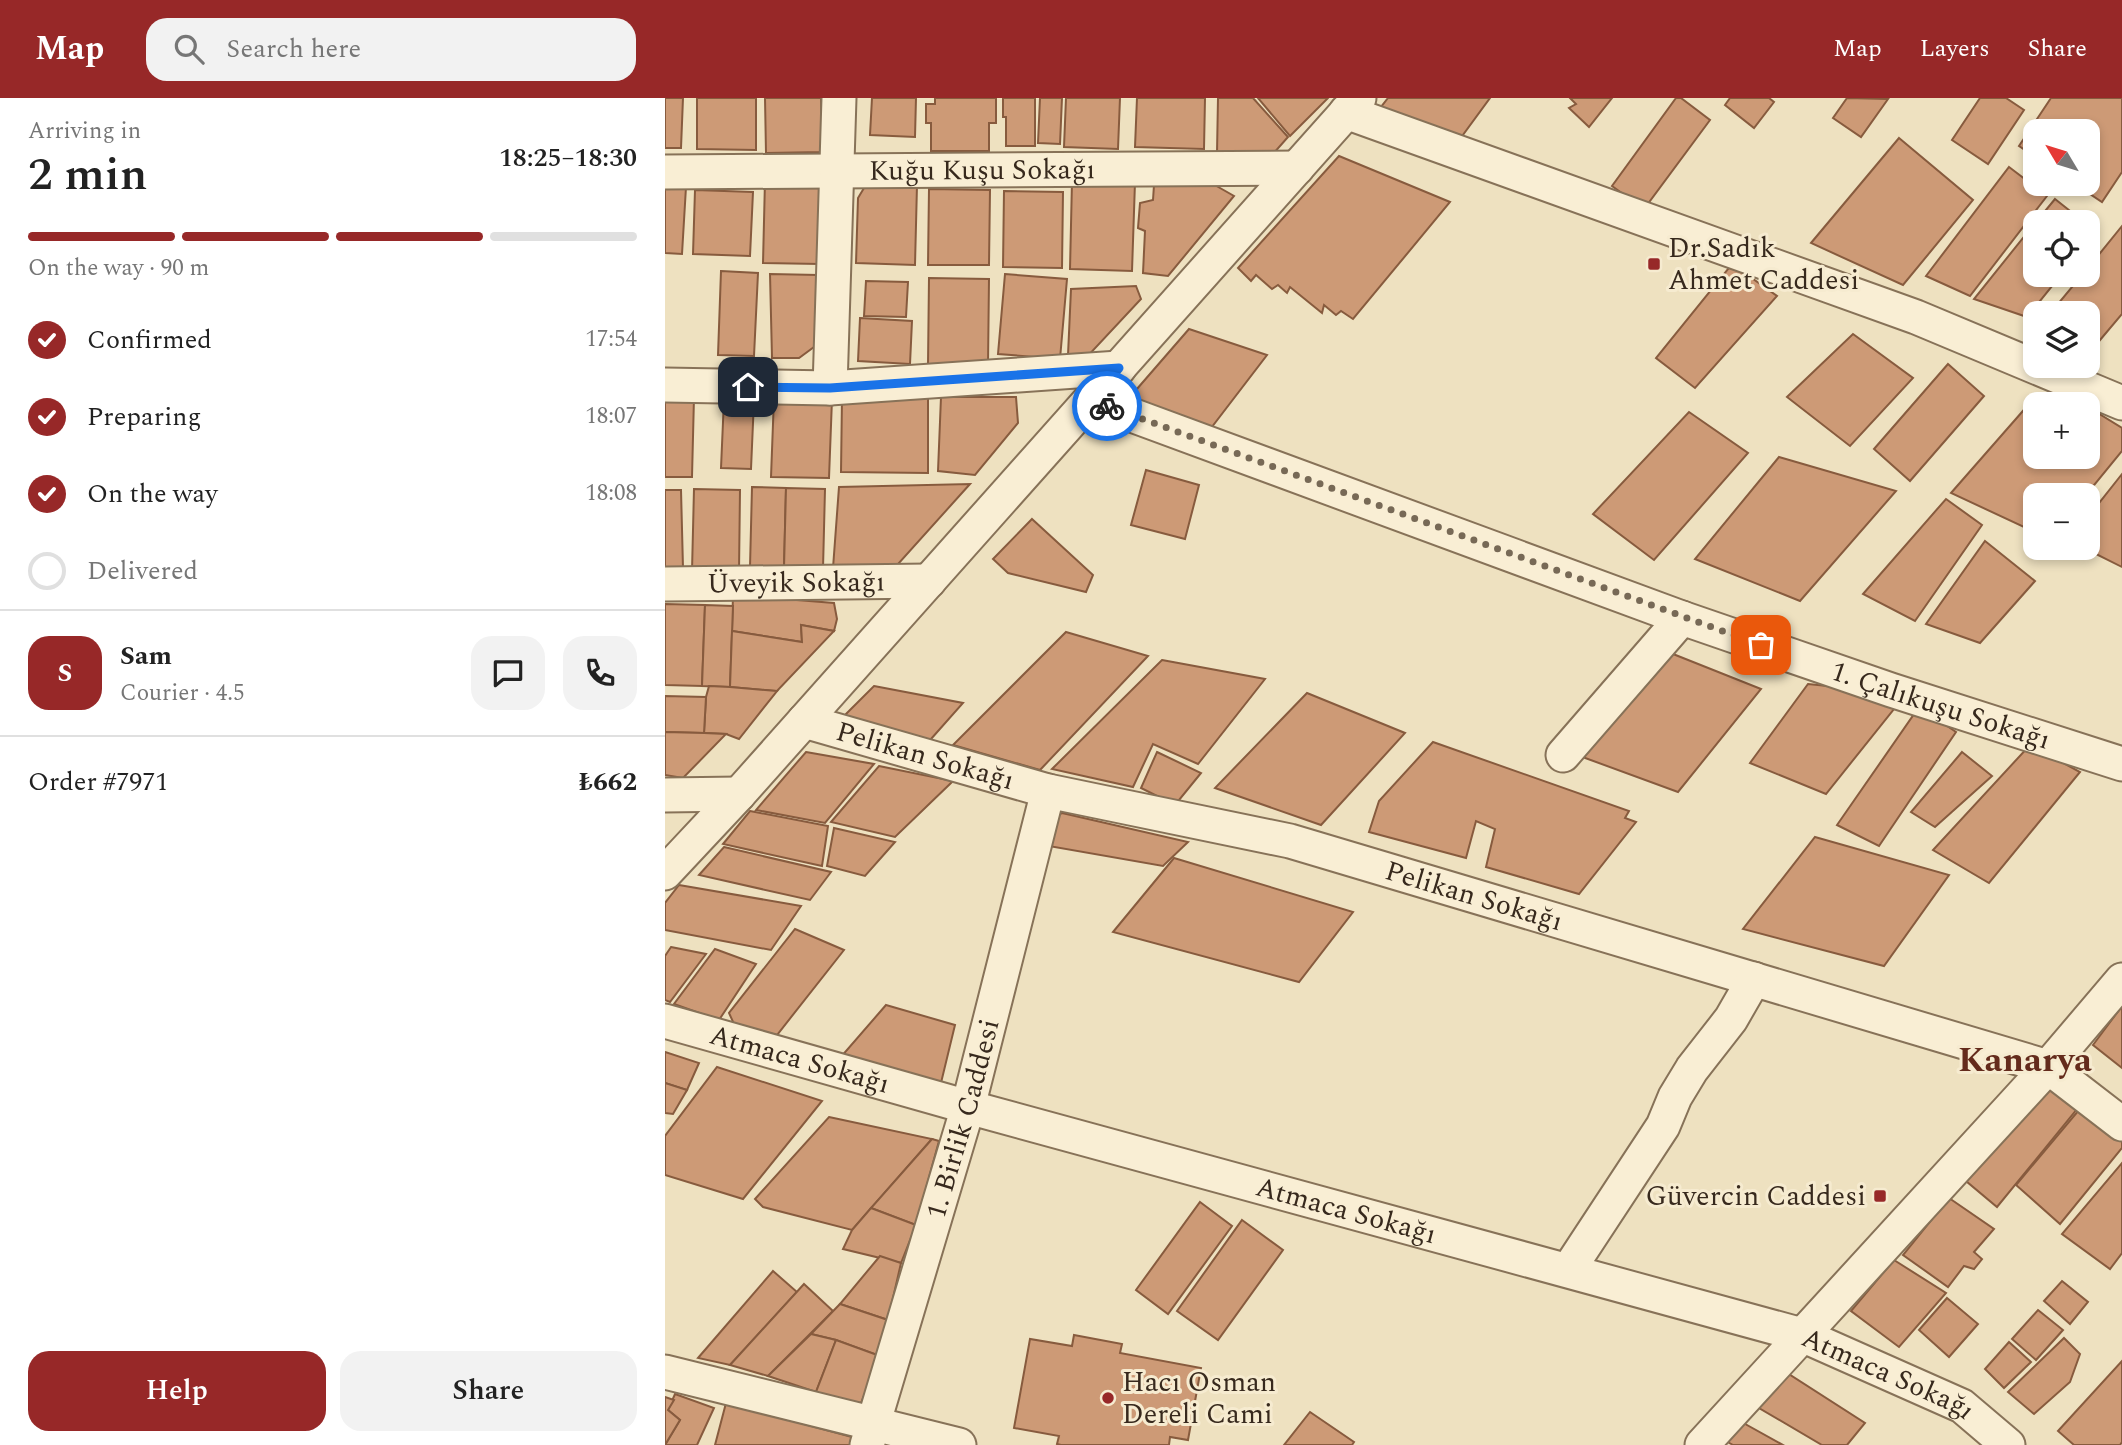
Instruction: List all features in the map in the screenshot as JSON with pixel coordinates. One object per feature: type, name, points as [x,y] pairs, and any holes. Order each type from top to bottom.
[{"type":"street","points":[[830,388],[839,98]]},
{"type":"street","points":[[665,873],[739,794],[1353,105],[1916,317],[2122,403]]},
{"type":"street","name":"Kuğu Kuşu Sokağı","points":[[665,172],[1297,168]]},
{"type":"street","points":[[665,385],[830,388],[1119,368]]},
{"type":"street","name":"1. Çalıkuşu Sokağı","points":[[1091,400],[1682,618],[1891,690],[2122,764]]},
{"type":"street","name":"Üveyik Sokağı","points":[[665,584],[929,581]]},
{"type":"street","points":[[1563,755],[1682,618]]},
{"type":"street","name":"Pelikan Sokağı","points":[[804,721],[1048,791],[1290,841],[2047,1066],[2122,1125]]},
{"type":"street","name":"1. Birlik Caddesi","points":[[870,1435],[968,1107],[1048,791]]},
{"type":"street","points":[[665,795],[739,794]]},
{"type":"street","points":[[1569,1269],[1663,1126],[1675,1097],[1692,1069],[1731,1019],[1754,979]]},
{"type":"street","points":[[1702,1445],[2122,980]]},
{"type":"street","name":"Atmaca Sokağı","points":[[665,1021],[968,1107],[1569,1269],[1802,1335],[1962,1406],[2008,1445]]},
{"type":"street","points":[[665,1372],[870,1435],[959,1445]]},
{"type":"building","points":[[665,98],[683,98],[681,148],[665,148]]},
{"type":"building","points":[[697,98],[756,98],[756,150],[697,149]]},
{"type":"building","points":[[765,98],[821,98],[822,152],[766,153]]},
{"type":"building","points":[[872,98],[916,98],[915,137],[870,135]]},
{"type":"building","points":[[935,98],[996,98],[996,123],[989,123],[989,151],[931,151],[931,123],[926,123],[926,104],[935,104]]},
{"type":"building","points":[[1003,98],[1035,98],[1035,146],[1006,146]]},
{"type":"building","points":[[1040,98],[1062,98],[1060,144],[1038,143]]},
{"type":"building","points":[[1066,98],[1120,98],[1118,149],[1064,147]]},
{"type":"building","points":[[1137,98],[1205,98],[1204,149],[1135,147]]},
{"type":"building","points":[[1218,98],[1253,98],[1288,137],[1273,154],[1217,153]]},
{"type":"building","points":[[1258,98],[1328,98],[1290,136]]},
{"type":"building","points":[[1388,98],[1490,98],[1457,143],[1381,107]]},
{"type":"building","points":[[1570,98],[1612,98],[1589,127],[1569,108],[1576,104]]},
{"type":"building","points":[[1676,98],[1681,98],[1710,120],[1644,209],[1612,186]]},
{"type":"building","points":[[1730,98],[1769,98],[1774,102],[1754,128],[1725,105]]},
{"type":"building","points":[[1847,98],[1888,99],[1861,137],[1833,118]]},
{"type":"building","points":[[1980,98],[2006,98],[2024,110],[1988,164],[1952,140]]},
{"type":"building","points":[[2051,98],[2122,98],[2122,172],[2102,202],[2093,196],[2100,196],[2100,119],[2037,119]]},
{"type":"building","points":[[1899,138],[1973,200],[1903,285],[1811,243]]},
{"type":"building","points":[[1339,156],[1450,202],[1353,319],[1341,311],[1336,315],[1324,305],[1322,313],[1290,287],[1287,293],[1278,285],[1272,289],[1256,275],[1251,281],[1238,268]]},
{"type":"building","points":[[2009,167],[2023,178],[2023,196],[2047,196],[2036,210],[2023,210],[2023,227],[1970,296],[1926,276]]},
{"type":"building","points":[[765,180],[821,180],[820,264],[763,263]]},
{"type":"building","points":[[1072,181],[1135,182],[1132,271],[1070,269]]},
{"type":"building","points":[[867,183],[917,185],[915,265],[856,263],[858,198]]},
{"type":"building","points":[[1213,184],[1234,196],[1168,276],[1143,273],[1145,231],[1138,228],[1140,203],[1153,200],[1154,185]]},
{"type":"building","points":[[665,186],[686,187],[682,254],[665,253]]},
{"type":"building","points":[[929,189],[990,190],[989,265],[928,265]]},
{"type":"building","points":[[695,190],[753,192],[750,256],[693,254]]},
{"type":"building","points":[[1004,191],[1063,192],[1062,268],[1003,267]]},
{"type":"building","points":[[2055,199],[2069,210],[2046,210]]},
{"type":"building","points":[[2122,226],[2122,314],[2100,340],[2100,301],[2060,301],[2072,287],[2100,287],[2100,253]]},
{"type":"building","points":[[2023,238],[2023,287],[2051,287],[2040,301],[2023,301],[2023,316],[1974,299]]},
{"type":"building","points":[[1732,264],[1777,296],[1695,388],[1656,358]]},
{"type":"building","points":[[721,271],[758,273],[754,356],[718,355]]},
{"type":"building","points":[[770,274],[818,275],[818,344],[799,358],[772,358]]},
{"type":"building","points":[[1005,274],[1067,279],[1060,359],[998,354]]},
{"type":"building","points":[[929,278],[989,279],[988,366],[928,365]]},
{"type":"building","points":[[866,281],[908,282],[906,317],[864,316]]},
{"type":"building","points":[[1136,286],[1141,299],[1085,359],[1068,355],[1071,289]]},
{"type":"building","points":[[860,318],[912,321],[910,364],[858,361]]},
{"type":"building","points":[[1189,329],[1267,355],[1208,432],[1130,397]]},
{"type":"building","points":[[1853,334],[1913,378],[1850,446],[1787,397]]},
{"type":"building","points":[[1948,364],[1984,396],[1910,481],[1874,449]]},
{"type":"building","points":[[665,397],[694,397],[692,477],[665,477]]},
{"type":"building","points":[[774,397],[832,399],[829,478],[771,477]]},
{"type":"building","points":[[842,397],[928,397],[928,473],[841,472]]},
{"type":"building","points":[[941,397],[1016,397],[1018,423],[975,475],[938,471]]},
{"type":"building","points":[[724,399],[754,400],[751,469],[721,468]]},
{"type":"building","points":[[2023,411],[2023,469],[2100,469],[2100,414],[2122,428],[2122,451],[2096,483],[2023,483],[2023,526],[1951,493]]},
{"type":"building","points":[[1689,412],[1748,453],[1654,560],[1593,514]]},
{"type":"building","points":[[1779,457],[1896,491],[1800,601],[1695,559]]},
{"type":"building","points":[[1146,470],[1199,485],[1185,539],[1131,525]]},
{"type":"building","points":[[2122,474],[2122,567],[2100,556],[2100,502]]},
{"type":"building","points":[[970,484],[890,573],[833,568],[839,487]]},
{"type":"building","points":[[752,487],[786,488],[784,568],[750,567]]},
{"type":"building","points":[[786,488],[825,489],[823,569],[784,568]]},
{"type":"building","points":[[694,489],[740,490],[739,572],[692,571]]},
{"type":"building","points":[[665,490],[681,490],[683,568],[665,568]]},
{"type":"building","points":[[1946,499],[1982,525],[1915,621],[1863,594]]},
{"type":"building","points":[[1032,519],[1093,575],[1086,592],[1008,573],[993,559]]},
{"type":"building","points":[[1985,541],[2035,581],[1980,643],[1926,624]]},
{"type":"building","points":[[733,595],[834,603],[837,619],[834,631],[801,625],[802,642],[732,631]]},
{"type":"building","points":[[665,604],[705,605],[702,686],[665,685]]},
{"type":"building","points":[[705,605],[733,606],[730,687],[702,686]]},
{"type":"building","points":[[801,625],[834,631],[777,691],[730,687],[732,631],[802,642]]},
{"type":"building","points":[[1066,632],[1148,656],[1040,770],[953,745]]},
{"type":"building","points":[[1668,652],[1761,689],[1678,792],[1577,755]]},
{"type":"building","points":[[1162,660],[1265,679],[1198,764],[1153,744],[1133,787],[1052,769]]},
{"type":"building","points":[[1808,684],[1906,694],[1826,794],[1750,763]]},
{"type":"building","points":[[709,686],[777,691],[739,739],[726,734],[704,733]]},
{"type":"building","points":[[874,686],[963,703],[923,748],[845,726],[846,714]]},
{"type":"building","points":[[1307,693],[1405,733],[1321,825],[1215,788]]},
{"type":"building","points":[[665,696],[706,697],[704,733],[665,732]]},
{"type":"building","points":[[1919,707],[1956,732],[1879,846],[1837,825]]},
{"type":"building","points":[[665,732],[726,734],[683,778],[665,775]]},
{"type":"building","points":[[1433,742],[1629,811],[1625,818],[1636,822],[1579,894],[1486,867],[1495,829],[1476,821],[1466,858],[1369,832],[1379,801]]},
{"type":"building","points":[[2030,745],[2080,772],[1989,883],[1933,850]]},
{"type":"building","points":[[806,752],[874,764],[825,823],[756,810]]},
{"type":"building","points":[[1157,752],[1201,773],[1175,805],[1141,788]]},
{"type":"building","points":[[1962,752],[1992,776],[1935,827],[1911,812]]},
{"type":"building","points":[[879,766],[953,781],[895,837],[831,822]]},
{"type":"building","points":[[750,811],[828,826],[822,866],[723,844]]},
{"type":"building","points":[[1062,813],[1188,842],[1163,866],[1043,845],[1048,822]]},
{"type":"building","points":[[834,828],[895,842],[865,876],[827,866]]},
{"type":"building","points":[[1815,837],[1949,875],[1884,966],[1743,929]]},
{"type":"building","points":[[724,847],[831,872],[810,900],[699,875]]},
{"type":"building","points":[[1174,858],[1353,912],[1299,982],[1113,932]]},
{"type":"building","points":[[679,885],[801,906],[771,950],[665,930],[665,903]]},
{"type":"building","points":[[795,929],[844,950],[777,1035],[734,1024],[729,1013]]},
{"type":"building","points":[[671,947],[706,954],[670,1002],[665,1000],[665,956]]},
{"type":"building","points":[[715,949],[756,964],[719,1020],[674,1004]]},
{"type":"building","points":[[886,1005],[955,1025],[940,1087],[840,1058]]},
{"type":"building","points":[[2122,1006],[2122,1068],[2093,1045]]},
{"type":"building","points":[[665,1052],[699,1063],[687,1090],[665,1083]]},
{"type":"building","points":[[717,1067],[822,1101],[743,1199],[665,1175],[665,1136]]},
{"type":"building","points":[[2047,1082],[2078,1108],[1997,1207],[1966,1181]]},
{"type":"building","points":[[665,1083],[687,1090],[673,1114],[665,1113]]},
{"type":"building","points":[[2084,1104],[2122,1134],[2122,1148],[2060,1224],[2016,1185]]},
{"type":"building","points":[[829,1117],[932,1139],[852,1230],[763,1207],[755,1199]]},
{"type":"building","points":[[932,1139],[939,1141],[916,1225],[871,1208]]},
{"type":"building","points":[[2122,1163],[2122,1253],[2110,1269],[2062,1234]]},
{"type":"building","points":[[1949,1198],[1994,1229],[1974,1252],[1982,1259],[1974,1269],[1964,1266],[1948,1287],[1903,1255]]},
{"type":"building","points":[[1200,1202],[1232,1226],[1168,1314],[1136,1290]]},
{"type":"building","points":[[871,1208],[916,1225],[901,1263],[843,1249],[852,1230]]},
{"type":"building","points":[[1242,1220],[1283,1250],[1218,1340],[1177,1311]]},
{"type":"building","points":[[880,1256],[901,1263],[888,1320],[840,1304]]},
{"type":"building","points":[[1894,1260],[1946,1293],[1899,1347],[1851,1311]]},
{"type":"building","points":[[773,1271],[797,1292],[730,1365],[698,1358]]},
{"type":"building","points":[[2062,1281],[2088,1302],[2070,1324],[2044,1301]]},
{"type":"building","points":[[804,1284],[833,1311],[768,1376],[730,1365]]},
{"type":"building","points":[[1947,1298],[1978,1324],[1949,1357],[1919,1330]]},
{"type":"building","points":[[840,1304],[888,1320],[880,1356],[811,1334]]},
{"type":"building","points":[[2038,1310],[2063,1330],[2036,1360],[2012,1339]]},
{"type":"building","points":[[811,1334],[836,1340],[816,1392],[768,1376]]},
{"type":"building","name":"Hacı Osman Dereli Cami","points":[[1074,1335],[1122,1344],[1120,1353],[1201,1368],[1188,1440],[1170,1437],[1169,1445],[1061,1445],[1057,1444],[1059,1436],[1014,1428],[1030,1339],[1072,1346]]},
{"type":"building","points":[[2064,1338],[2080,1354],[2070,1382],[2034,1414],[2008,1392]]},
{"type":"building","points":[[836,1340],[880,1356],[859,1408],[816,1392]]},
{"type":"building","points":[[2009,1342],[2031,1362],[2004,1388],[1985,1369]]},
{"type":"building","points":[[2122,1361],[2122,1442],[2120,1445],[2074,1445],[2058,1431]]},
{"type":"building","points":[[1778,1367],[1865,1423],[1847,1445],[1822,1445],[1747,1401]]},
{"type":"building","points":[[675,1394],[714,1408],[697,1445],[665,1445],[680,1420],[668,1410]]},
{"type":"building","points":[[665,1397],[674,1400],[668,1410],[680,1420],[665,1445]]},
{"type":"building","points":[[726,1403],[852,1437],[850,1445],[715,1445]]},
{"type":"building","points":[[1310,1412],[1354,1442],[1352,1445],[1284,1445]]},
{"type":"building","points":[[1738,1420],[1783,1445],[1733,1445],[1726,1441]]},
{"type":"way so far","points":[[1107,406],[1761,645]]},
{"type":"place","name":"Dr.Sadık Ahmet Caddesi","points":[[1654,264]]},
{"type":"place","name":"Güvercin Caddesi","points":[[1880,1196]]},
{"type":"place","name":"Hacı Osman Dereli Cami","points":[[1108,1398]]},
{"type":"district","name":"Kanarya","points":[[2025,1060]]},
{"type":"route","points":[[748,387],[830,388],[1119,368],[1091,400],[1107,406]]}]
